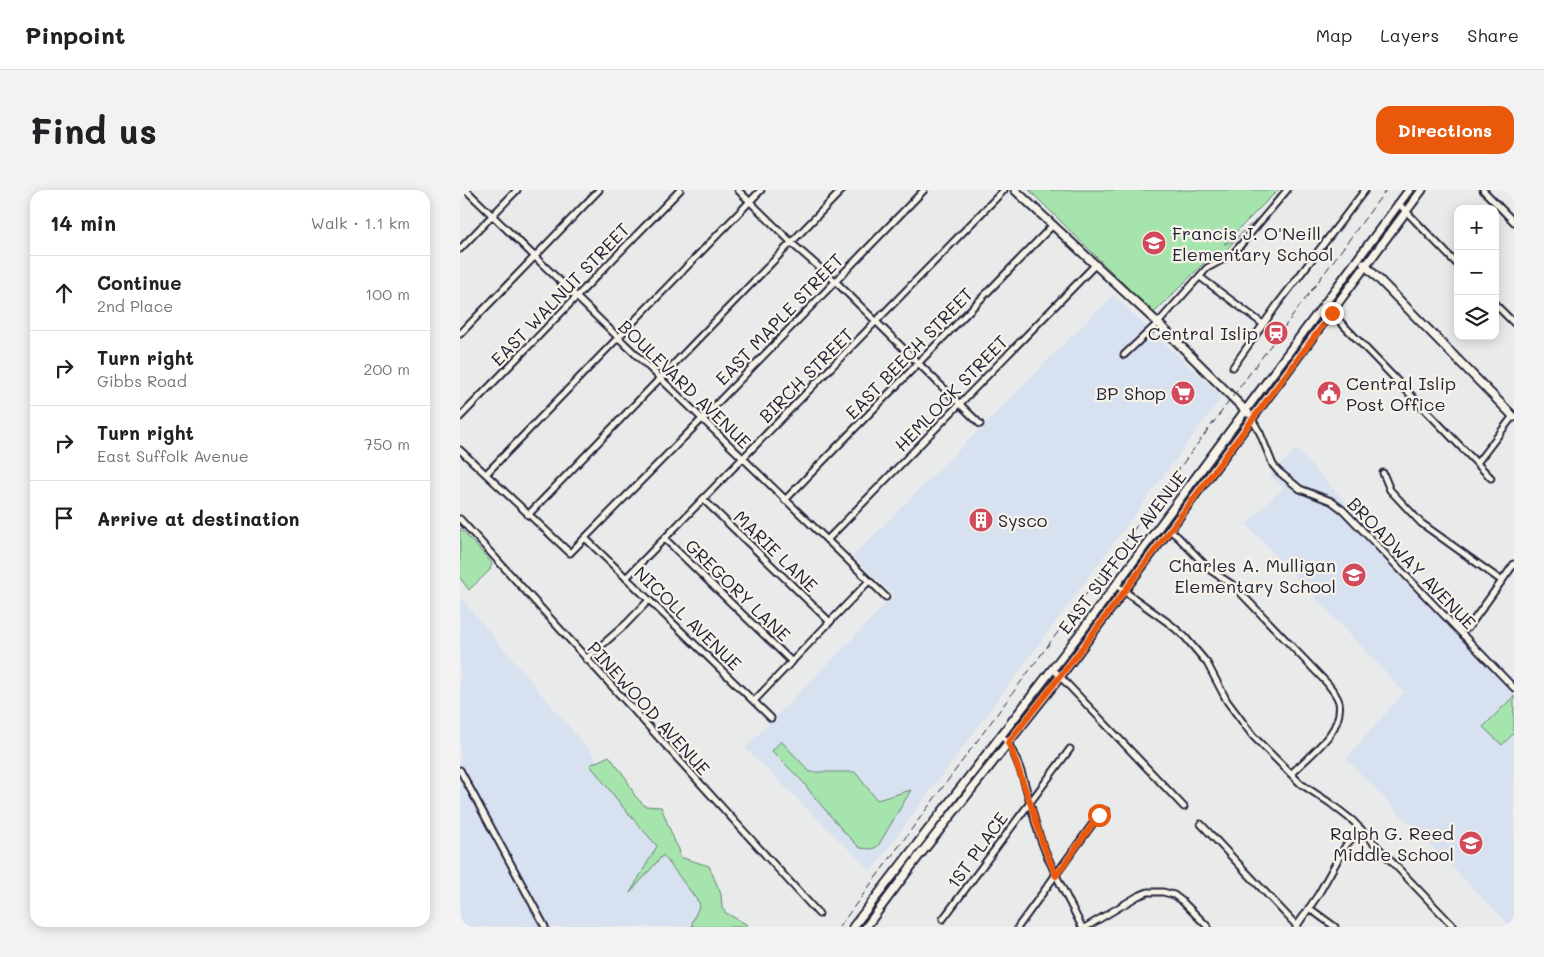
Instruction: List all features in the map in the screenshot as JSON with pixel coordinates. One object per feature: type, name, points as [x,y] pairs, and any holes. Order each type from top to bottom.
[{"type":"main road","points":[[1015,190],[1158,323],[1246,410],[1252,419]]},
{"type":"main road","name":"EAST SUFFOLK AVENUE","points":[[853,927],[1116,585],[1409,190]]},
{"type":"main road","name":"EAST SUFFOLK AVENUE","points":[[866,927],[919,856],[1060,677],[1422,190]]},
{"type":"main road","points":[[1358,259],[1513,416]]},
{"type":"street","name":"BOULEVARD AVENUE","points":[[466,190],[886,597]]},
{"type":"street","points":[[460,249],[517,190]]},
{"type":"street","points":[[460,334],[599,190]]},
{"type":"street","name":"EAST WALNUT STREET","points":[[460,417],[680,190]]},
{"type":"street","points":[[738,190],[835,281],[980,424]]},
{"type":"street","points":[[486,474],[760,190]]},
{"type":"street","points":[[460,450],[528,515],[842,190]]},
{"type":"street","name":"EAST MAPLE STREET","points":[[528,515],[570,553],[702,420],[924,190]]},
{"type":"street","name":"BIRCH STREET","points":[[626,578],[1004,190]]},
{"type":"street","points":[[1124,355],[1158,323],[1207,268],[1233,254],[1287,190]]},
{"type":"street","points":[[1233,367],[1364,190]]},
{"type":"street","points":[[1483,190],[1514,222]]},
{"type":"street","points":[[1399,204],[1454,260]]},
{"type":"street","name":"EAST BEECH STREET","points":[[785,500],[1053,225]]},
{"type":"street","name":"HEMLOCK STREET","points":[[827,540],[1095,265]]},
{"type":"street","points":[[1200,277],[1263,324]]},
{"type":"street","points":[[1324,305],[1491,478]]},
{"type":"street","points":[[1499,308],[1514,323]]},
{"type":"street","points":[[1477,463],[1513,416]]},
{"type":"street","name":"BROADWAY AVENUE","points":[[1252,419],[1273,465],[1278,471],[1300,489],[1331,500],[1343,510],[1514,688]]},
{"type":"street","points":[[1383,473],[1390,490],[1421,523],[1502,581]]},
{"type":"street","name":"MARIE LANE","points":[[703,499],[830,622]]},
{"type":"street","name":"PINEWOOD AVENUE","points":[[460,519],[819,914]]},
{"type":"street","points":[[1170,530],[1210,570],[1233,585],[1327,682],[1339,701],[1339,714],[1332,732],[1291,774]]},
{"type":"street","name":"NICOLL AVENUE","points":[[585,538],[771,718]]},
{"type":"street","name":"GREGORY LANE","points":[[664,539],[792,662]]},
{"type":"street","points":[[1468,628],[1514,564]]},
{"type":"street","points":[[754,701],[869,581]]},
{"type":"street","points":[[1116,585],[1185,637],[1198,651],[1214,675],[1227,701],[1253,736],[1310,791],[1343,812],[1361,829],[1454,927]]},
{"type":"street","points":[[586,659],[626,624],[649,600]]},
{"type":"street","points":[[1052,669],[1184,807]]},
{"type":"street","points":[[1001,735],[1008,743],[1014,756],[1042,842],[1056,876],[1082,927]]},
{"type":"street","name":"1ST PLACE","points":[[943,919],[1070,749]]},
{"type":"street","points":[[460,770],[545,927]]},
{"type":"street","points":[[1018,927],[1099,815],[1106,811]]},
{"type":"street","points":[[1201,824],[1296,927],[1326,882],[1346,845],[1361,829]]},
{"type":"street","points":[[1086,927],[1138,896],[1148,892],[1163,892],[1174,894],[1208,927]]},
{"type":"street","points":[[1309,908],[1336,927]]},
{"type":"shaded area","points":[[1113,295],[1222,397],[871,871],[745,748],[894,596],[853,556]]},
{"type":"shaded area","points":[[1296,449],[1514,680],[1514,927],[1511,927],[1346,759],[1404,692],[1246,524],[1283,488],[1270,475]]},
{"type":"shaded area","points":[[460,597],[592,754],[732,927],[460,927]]},
{"type":"green space","name":"Francis J. O'Neill Elementary School","points":[[1029,190],[1278,190],[1224,244],[1233,241],[1251,224],[1220,256],[1204,263],[1151,316],[1124,284]]},
{"type":"green space","points":[[460,528],[492,563],[490,570],[469,590],[460,578]]},
{"type":"green space","points":[[1514,696],[1514,733],[1502,745],[1483,727]]},
{"type":"green space","points":[[781,741],[810,772],[855,772],[877,800],[911,790],[878,846],[872,849],[860,848],[844,832],[804,783],[772,751]]},
{"type":"green space","points":[[609,756],[626,778],[635,796],[645,806],[661,807],[679,849],[680,857],[709,866],[721,894],[722,908],[726,913],[746,924],[747,927],[693,927],[692,923],[700,904],[663,855],[630,893],[657,846],[626,811],[590,765]]},
{"type":"railway","points":[[839,927],[1386,190]]},
{"type":"place","name":"Francis J. O'Neill Elementary School","points":[[1154,243]]},
{"type":"place","name":"Central Islip","points":[[1276,333]]},
{"type":"place","name":"BP Shop","points":[[1183,393]]},
{"type":"place","name":"Central Islip Post Office","points":[[1329,393]]},
{"type":"place","name":"Sysco","points":[[981,520]]},
{"type":"place","name":"Charles A. Mulligan Elementary School","points":[[1354,575]]},
{"type":"place","name":"Ralph G. Reed Middle School","points":[[1471,843]]},
{"type":"route","points":[[1099,815],[1056,876],[1042,842],[1030,802],[1008,743],[1076,656],[1332,313]]}]
